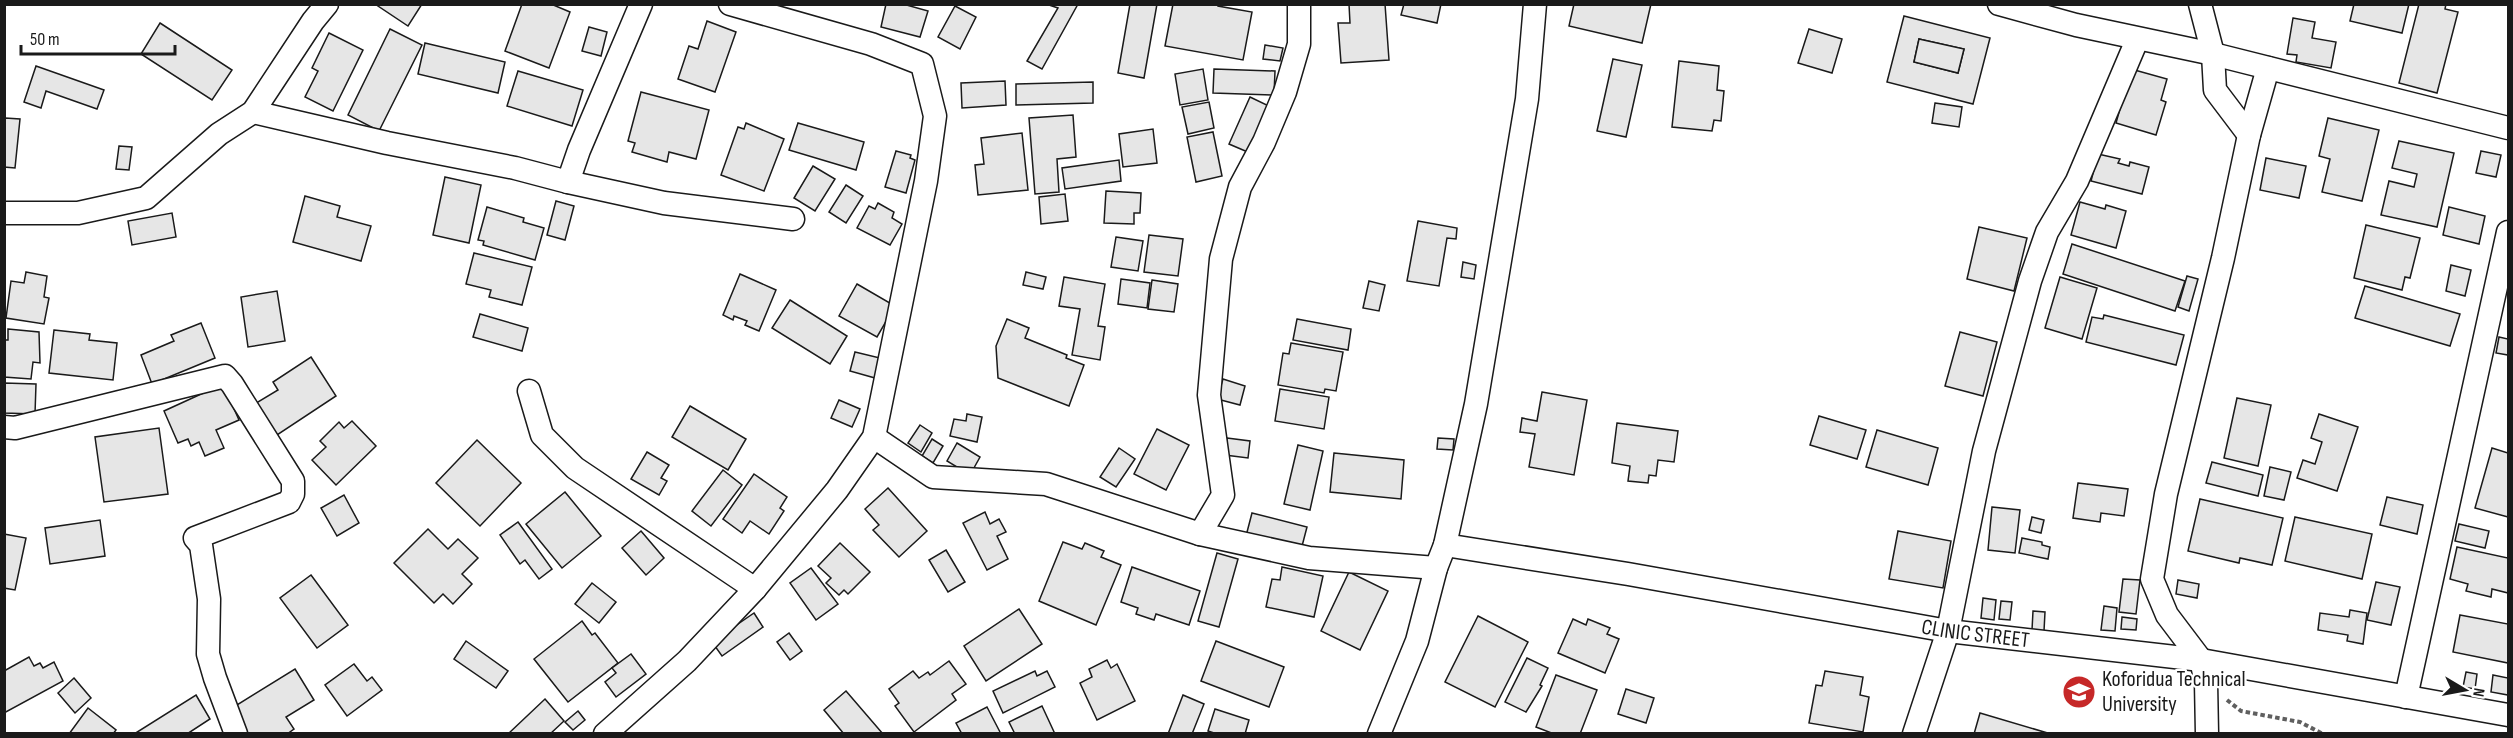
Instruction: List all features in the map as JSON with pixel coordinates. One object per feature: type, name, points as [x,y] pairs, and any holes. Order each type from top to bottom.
[{"type":"street","points":[[568,182],[641,4]]},
{"type":"street","points":[[605,734],[687,661],[755,590],[837,490],[874,437],[926,181],[935,116],[922,64],[871,44],[730,4]]},
{"type":"street","points":[[1200,534],[1223,495],[1209,395],[1221,259],[1240,188],[1264,142],[1285,92],[1299,44],[1299,4]]},
{"type":"street","points":[[1379,734],[1417,641],[1436,568],[1445,545],[1478,392],[1527,99],[1535,4]]},
{"type":"street","points":[[1999,4],[2137,40],[2212,54],[2508,128]]},
{"type":"street","points":[[2200,4],[2212,54],[2215,90],[2249,135]]},
{"type":"street","points":[[4,213],[78,213],[146,198],[219,134],[254,112],[315,10]]},
{"type":"street","points":[[1914,734],[1948,631],[1984,451],[2030,281],[2047,232],[2077,181],[2137,40]]},
{"type":"street","points":[[2207,734],[2206,682],[2201,660],[2167,615],[2152,579],[2166,494],[2223,258],[2249,135],[2268,68]]},
{"type":"street","points":[[254,112],[387,143],[515,168],[664,203],[793,219]]},
{"type":"street","points":[[2406,697],[2508,232]]},
{"type":"street","points":[[4,427],[15,428],[225,376],[232,384],[293,481],[289,502],[195,538],[201,545],[209,599],[208,654],[236,734]]},
{"type":"street","points":[[529,392],[542,435],[575,468],[755,590]]},
{"type":"street","points":[[874,437],[933,477],[1046,484],[1200,534],[1309,558],[1436,568]]},
{"type":"street","name":"CLINIC STREET","points":[[1445,545],[1628,574],[1948,631],[2201,660],[2508,715]]},
{"type":"path","points":[[2206,682],[2241,711],[2300,722],[2323,734]]},
{"type":"building","points":[[375,4],[422,4],[408,26]]},
{"type":"building","points":[[522,4],[551,4],[570,12],[549,68],[505,51]]},
{"type":"building","points":[[886,4],[903,4],[928,11],[920,37],[881,27]]},
{"type":"building","points":[[1046,4],[1078,4],[1042,69],[1027,61],[1058,8]]},
{"type":"building","points":[[1130,4],[1157,4],[1144,78],[1118,73]]},
{"type":"building","points":[[1173,4],[1218,4],[1218,6],[1252,12],[1243,60],[1165,46]]},
{"type":"building","points":[[1349,4],[1385,4],[1389,60],[1341,63],[1338,23],[1350,23]]},
{"type":"building","points":[[1404,4],[1441,4],[1437,23],[1401,15]]},
{"type":"building","points":[[1574,4],[1651,4],[1642,43],[1569,26]]},
{"type":"building","points":[[2354,4],[2409,4],[2402,33],[2350,21]]},
{"type":"building","points":[[2419,4],[2446,4],[2445,9],[2458,12],[2437,93],[2399,83]]},
{"type":"building","points":[[955,6],[976,17],[960,49],[938,37]]},
{"type":"building","points":[[1904,16],[1990,38],[1973,104],[1887,82]],"holes":[[[1919,39],[1964,49],[1958,73],[1914,62]]]},
{"type":"building","points":[[2293,18],[2315,22],[2312,38],[2336,42],[2331,68],[2296,62],[2297,55],[2287,54]]},
{"type":"building","points":[[707,21],[736,32],[715,92],[678,79],[689,46],[698,49]]},
{"type":"building","points":[[160,23],[232,70],[212,100],[141,54]]},
{"type":"building","points":[[589,27],[607,32],[601,56],[582,51]]},
{"type":"building","points":[[390,29],[422,45],[379,131],[348,115]]},
{"type":"building","points":[[1809,29],[1842,39],[1832,73],[1798,63]]},
{"type":"building","points":[[329,33],[363,50],[333,111],[305,97],[318,71],[312,68]]},
{"type":"building","points":[[1919,39],[1964,49],[1958,73],[1914,62]]},
{"type":"building","points":[[425,43],[505,62],[498,93],[418,74]]},
{"type":"building","points":[[1265,45],[1283,48],[1280,61],[1263,59]]},
{"type":"building","points":[[1613,59],[1642,65],[1626,137],[1597,131]]},
{"type":"building","points":[[1679,61],[1719,66],[1717,90],[1724,91],[1721,121],[1714,120],[1712,131],[1672,127]]},
{"type":"building","points":[[36,66],[104,90],[97,109],[46,91],[41,108],[24,102]]},
{"type":"building","points":[[1203,69],[1208,100],[1180,105],[1175,74]]},
{"type":"building","points":[[1214,69],[1275,71],[1274,95],[1213,93]]},
{"type":"building","points":[[2131,69],[2167,79],[2161,100],[2166,102],[2156,135],[2116,123]]},
{"type":"building","points":[[518,71],[583,90],[572,126],[507,106]]},
{"type":"building","points":[[1005,81],[1006,105],[962,108],[961,83]]},
{"type":"building","points":[[1093,82],[1093,103],[1016,105],[1016,84]]},
{"type":"building","points":[[641,92],[709,110],[696,159],[669,152],[667,162],[632,152],[635,143],[628,141]]},
{"type":"building","points":[[1250,97],[1271,107],[1250,153],[1229,144]]},
{"type":"building","points":[[1209,102],[1214,128],[1188,134],[1182,107]]},
{"type":"building","points":[[1935,103],[1962,107],[1959,127],[1932,123]]},
{"type":"building","points":[[1073,115],[1076,157],[1057,159],[1059,192],[1035,194],[1029,118]]},
{"type":"building","points":[[5,118],[20,119],[15,168],[4,167]]},
{"type":"building","points":[[2328,118],[2379,130],[2362,201],[2322,192],[2330,159],[2319,156]]},
{"type":"building","points":[[746,123],[784,139],[764,191],[721,175],[738,127],[744,129]]},
{"type":"building","points":[[798,123],[864,142],[856,170],[789,150]]},
{"type":"building","points":[[1153,129],[1157,163],[1123,167],[1119,134]]},
{"type":"building","points":[[1213,132],[1222,176],[1196,182],[1187,137]]},
{"type":"building","points":[[1022,133],[1028,190],[978,195],[975,165],[984,164],[981,138]]},
{"type":"building","points":[[2399,141],[2454,153],[2437,227],[2381,215],[2389,181],[2414,187],[2417,174],[2392,168]]},
{"type":"building","points":[[119,146],[132,147],[129,170],[116,169]]},
{"type":"building","points":[[896,151],[911,155],[910,158],[915,160],[906,193],[885,187]]},
{"type":"building","points":[[2481,151],[2501,155],[2496,177],[2476,173]]},
{"type":"building","points":[[2098,154],[2120,159],[2118,163],[2129,166],[2130,162],[2149,167],[2142,194],[2091,181]]},
{"type":"building","points":[[2266,158],[2306,166],[2299,198],[2260,190]]},
{"type":"building","points":[[1119,160],[1121,181],[1065,189],[1062,168]]},
{"type":"building","points":[[813,166],[835,179],[815,211],[794,198]]},
{"type":"building","points":[[445,177],[481,185],[469,243],[433,235]]},
{"type":"building","points":[[846,185],[863,196],[846,223],[829,212]]},
{"type":"building","points":[[1106,191],[1141,193],[1140,213],[1134,213],[1134,224],[1104,223]]},
{"type":"building","points":[[1065,194],[1068,221],[1041,224],[1039,197]]},
{"type":"building","points":[[305,196],[340,206],[337,217],[371,226],[361,261],[293,242]]},
{"type":"building","points":[[556,201],[574,206],[565,240],[547,235]]},
{"type":"building","points":[[2080,202],[2105,209],[2106,205],[2126,211],[2116,248],[2071,235]]},
{"type":"building","points":[[878,203],[894,212],[892,218],[902,224],[890,245],[857,228],[869,206],[875,209]]},
{"type":"building","points":[[487,207],[524,218],[523,222],[544,228],[535,260],[483,245],[484,241],[478,240]]},
{"type":"building","points":[[2449,207],[2485,216],[2479,244],[2443,235]]},
{"type":"building","points":[[172,213],[176,237],[132,245],[128,221]]},
{"type":"building","points":[[1418,221],[1457,228],[1456,239],[1447,238],[1439,286],[1407,281]]},
{"type":"building","points":[[2366,225],[2420,238],[2410,278],[2405,277],[2402,290],[2354,278]]},
{"type":"building","points":[[1979,227],[2027,238],[2014,291],[1967,279]]},
{"type":"building","points":[[1149,235],[1183,239],[1178,276],[1144,272]]},
{"type":"building","points":[[1116,237],[1143,241],[1138,271],[1111,267]]},
{"type":"building","points":[[2072,244],[2185,281],[2175,311],[2063,274]]},
{"type":"building","points":[[474,253],[532,267],[522,305],[489,297],[491,290],[466,284]]},
{"type":"building","points":[[1463,262],[1476,265],[1474,279],[1461,277]]},
{"type":"building","points":[[2451,265],[2471,270],[2465,296],[2446,291]]},
{"type":"building","points":[[26,272],[47,276],[44,297],[49,298],[44,324],[6,318],[11,281],[24,283]]},
{"type":"building","points":[[1026,272],[1046,277],[1043,289],[1023,285]]},
{"type":"building","points":[[740,274],[776,290],[759,331],[745,325],[747,321],[734,316],[733,320],[723,315]]},
{"type":"building","points":[[2187,276],[2198,279],[2189,311],[2178,307]]},
{"type":"building","points":[[1064,277],[1105,284],[1098,326],[1105,327],[1100,360],[1072,355],[1080,309],[1059,306]]},
{"type":"building","points":[[2060,277],[2097,288],[2082,339],[2045,328]]},
{"type":"building","points":[[1121,279],[1150,283],[1147,308],[1118,304]]},
{"type":"building","points":[[1152,280],[1178,284],[1174,312],[1148,309]]},
{"type":"building","points":[[1369,281],[1385,285],[1379,311],[1363,308]]},
{"type":"building","points":[[857,284],[895,306],[877,337],[839,316]]},
{"type":"building","points":[[2365,286],[2460,314],[2450,346],[2355,318]]},
{"type":"building","points":[[277,291],[285,341],[248,347],[241,297]]},
{"type":"building","points":[[790,300],[847,336],[830,364],[772,328]]},
{"type":"building","points":[[480,314],[528,328],[522,351],[473,337]]},
{"type":"building","points":[[2104,315],[2184,335],[2176,365],[2086,342],[2092,317],[2103,319]]},
{"type":"building","points":[[1007,319],[1029,328],[1025,338],[1067,355],[1066,358],[1084,365],[1069,406],[998,378],[996,346]]},
{"type":"building","points":[[1297,319],[1351,329],[1348,350],[1293,340]]},
{"type":"building","points":[[201,323],[215,358],[152,384],[141,355],[174,341],[171,335]]},
{"type":"building","points":[[8,329],[39,332],[40,363],[33,362],[31,379],[4,377],[4,340],[8,340]]},
{"type":"building","points":[[54,330],[90,334],[89,340],[117,343],[113,380],[49,373]]},
{"type":"building","points":[[1960,332],[1997,342],[1983,396],[1945,386]]},
{"type":"building","points":[[2499,337],[2508,339],[2508,355],[2496,353]]},
{"type":"building","points":[[1291,343],[1343,352],[1336,391],[1325,389],[1324,393],[1278,385],[1283,353],[1289,354]]},
{"type":"building","points":[[855,352],[880,358],[875,378],[850,371]]},
{"type":"building","points":[[311,357],[336,396],[274,437],[253,405],[278,390],[273,382]]},
{"type":"building","points":[[1223,379],[1245,386],[1240,405],[1217,399]]},
{"type":"building","points":[[4,383],[36,384],[35,414],[4,413]]},
{"type":"building","points":[[223,384],[239,420],[216,430],[224,448],[205,456],[199,442],[191,446],[188,439],[178,443],[164,411]]},
{"type":"building","points":[[1280,389],[1329,397],[1324,429],[1275,421]]},
{"type":"building","points":[[1542,392],[1587,400],[1574,475],[1529,467],[1535,434],[1520,432],[1522,418],[1537,421]]},
{"type":"building","points":[[2237,398],[2271,405],[2258,466],[2224,458]]},
{"type":"building","points":[[839,400],[860,409],[852,427],[831,418]]},
{"type":"building","points":[[690,406],[746,439],[728,470],[672,437]]},
{"type":"building","points":[[967,414],[982,417],[977,442],[950,436],[954,419],[966,421]]},
{"type":"building","points":[[2319,414],[2358,427],[2337,491],[2297,478],[2303,460],[2315,464],[2322,442],[2311,438]]},
{"type":"building","points":[[1819,416],[1866,430],[1857,459],[1810,445]]},
{"type":"building","points":[[352,421],[376,446],[336,485],[312,460],[326,447],[320,441],[339,422],[344,428]]},
{"type":"building","points":[[1617,423],[1678,431],[1674,462],[1658,460],[1656,476],[1649,475],[1648,483],[1628,481],[1630,466],[1612,463]]},
{"type":"building","points":[[920,425],[932,433],[921,452],[908,443]]},
{"type":"building","points":[[159,428],[168,494],[104,502],[95,437]]},
{"type":"building","points":[[1157,429],[1189,445],[1166,490],[1134,474]]},
{"type":"building","points":[[1877,430],[1938,448],[1928,485],[1866,467]]},
{"type":"building","points":[[1227,438],[1250,441],[1248,458],[1225,455]]},
{"type":"building","points":[[1438,438],[1454,439],[1453,450],[1437,449]]},
{"type":"building","points":[[932,439],[943,446],[933,463],[922,456]]},
{"type":"building","points":[[477,440],[521,483],[480,526],[436,483]]},
{"type":"building","points":[[957,443],[980,457],[970,475],[947,461]]},
{"type":"building","points":[[1298,445],[1323,451],[1310,510],[1284,504]]},
{"type":"building","points":[[1119,448],[1135,459],[1116,487],[1100,477]]},
{"type":"building","points":[[2492,448],[2508,453],[2508,517],[2475,508]]},
{"type":"building","points":[[647,452],[669,465],[661,478],[667,481],[659,495],[631,479]]},
{"type":"building","points":[[1334,453],[1404,460],[1401,499],[1330,492]]},
{"type":"building","points":[[2212,462],[2263,475],[2258,496],[2206,483]]},
{"type":"building","points":[[2270,467],[2291,472],[2284,500],[2264,496]]},
{"type":"building","points":[[723,470],[742,485],[711,526],[692,511]]},
{"type":"building","points":[[754,474],[787,497],[780,508],[784,511],[769,534],[750,521],[742,533],[723,519]]},
{"type":"building","points":[[2078,483],[2128,489],[2124,516],[2101,513],[2100,522],[2073,518]]},
{"type":"building","points":[[888,488],[927,531],[899,557],[873,530],[879,525],[865,509]]},
{"type":"building","points":[[565,492],[601,536],[562,568],[526,524]]},
{"type":"building","points":[[344,495],[359,523],[337,536],[321,508]]},
{"type":"building","points":[[2387,497],[2423,505],[2417,534],[2380,525]]},
{"type":"building","points":[[2200,499],[2283,518],[2272,565],[2240,558],[2239,563],[2188,551]]},
{"type":"building","points":[[1992,507],[2020,510],[2015,553],[1988,550]]},
{"type":"building","points":[[985,512],[990,524],[999,519],[1006,532],[997,536],[1008,559],[987,570],[963,523]]},
{"type":"building","points":[[1252,513],[1307,527],[1301,550],[1246,536]]},
{"type":"building","points":[[2032,517],[2044,520],[2041,533],[2029,530]]},
{"type":"building","points":[[2295,517],[2372,534],[2362,579],[2285,561]]},
{"type":"building","points":[[100,520],[105,556],[50,564],[45,528]]},
{"type":"building","points":[[518,522],[552,569],[539,579],[525,560],[520,564],[500,535]]},
{"type":"building","points":[[2459,524],[2489,531],[2485,548],[2455,541]]},
{"type":"building","points":[[428,529],[448,549],[458,539],[478,558],[462,574],[472,584],[453,604],[443,594],[434,603],[394,563]]},
{"type":"building","points":[[641,531],[664,558],[646,575],[622,548]]},
{"type":"building","points":[[1898,531],[1951,541],[1943,588],[1889,579]]},
{"type":"building","points":[[4,534],[26,538],[15,590],[4,588]]},
{"type":"building","points":[[2022,538],[2042,542],[2042,545],[2050,547],[2048,559],[2019,553]]},
{"type":"building","points":[[1063,542],[1082,549],[1085,543],[1104,551],[1101,557],[1121,565],[1096,625],[1039,601]]},
{"type":"building","points":[[840,543],[870,572],[848,594],[844,590],[839,595],[826,583],[831,578],[818,566]]},
{"type":"building","points":[[2457,547],[2508,558],[2508,593],[2492,589],[2491,597],[2466,591],[2468,584],[2450,579]]},
{"type":"building","points":[[946,550],[965,582],[948,592],[929,560]]},
{"type":"building","points":[[1217,553],[1238,559],[1219,627],[1198,621]]},
{"type":"building","points":[[1132,567],[1200,591],[1189,625],[1156,614],[1154,620],[1136,614],[1138,608],[1121,602]]},
{"type":"building","points":[[1282,567],[1323,576],[1314,617],[1266,607],[1272,579],[1280,580]]},
{"type":"building","points":[[811,568],[838,604],[816,620],[790,583]]},
{"type":"building","points":[[1349,572],[1388,591],[1360,650],[1321,631]]},
{"type":"building","points":[[311,575],[348,625],[317,648],[280,598]]},
{"type":"building","points":[[2123,579],[2140,580],[2136,614],[2119,612]]},
{"type":"building","points":[[2178,580],[2199,584],[2197,598],[2176,594]]},
{"type":"building","points":[[2376,582],[2400,587],[2391,625],[2367,620]]},
{"type":"building","points":[[592,583],[616,602],[599,623],[575,604]]},
{"type":"building","points":[[1983,598],[1996,600],[1994,620],[1981,618]]},
{"type":"building","points":[[2001,601],[2012,602],[2010,620],[1999,619]]},
{"type":"building","points":[[2104,606],[2117,608],[2115,631],[2101,630]]},
{"type":"building","points":[[1019,609],[1042,644],[986,681],[964,646]]},
{"type":"building","points":[[2350,610],[2367,613],[2363,644],[2347,641],[2348,635],[2318,630],[2320,613],[2349,617]]},
{"type":"building","points":[[2033,611],[2045,612],[2044,631],[2032,630]]},
{"type":"building","points":[[754,613],[763,627],[722,656],[712,642]]},
{"type":"building","points":[[2460,615],[2508,624],[2508,663],[2453,652]]},
{"type":"building","points":[[1478,616],[1528,642],[1495,707],[1445,682]]},
{"type":"building","points":[[2122,617],[2137,619],[2136,630],[2121,629]]},
{"type":"building","points":[[1573,619],[1586,625],[1588,619],[1610,628],[1607,634],[1619,639],[1605,673],[1558,653]]},
{"type":"building","points":[[582,621],[592,635],[595,633],[618,663],[568,702],[534,659]]},
{"type":"building","points":[[789,633],[802,651],[790,660],[777,642]]},
{"type":"building","points":[[466,641],[508,671],[496,688],[454,659]]},
{"type":"building","points":[[1216,641],[1284,667],[1269,707],[1201,681]]},
{"type":"building","points":[[631,654],[646,674],[616,697],[605,682],[616,673],[612,668]]},
{"type":"building","points":[[29,657],[34,666],[40,663],[43,668],[54,662],[63,681],[4,713],[4,671]]},
{"type":"building","points":[[1527,658],[1548,668],[1540,685],[1542,686],[1526,712],[1505,702]]},
{"type":"building","points":[[1107,660],[1111,668],[1117,664],[1135,701],[1097,720],[1080,683],[1092,677],[1089,669]]},
{"type":"building","points":[[949,661],[966,684],[952,694],[956,700],[914,732],[895,706],[899,703],[889,689],[913,671],[919,678],[928,672],[930,675]]},
{"type":"building","points":[[354,664],[367,681],[372,677],[382,690],[347,716],[325,685]]},
{"type":"building","points":[[295,669],[314,700],[286,717],[294,729],[287,734],[247,734],[232,708]]},
{"type":"building","points":[[1035,671],[1037,676],[1047,671],[1055,687],[1003,713],[993,691]]},
{"type":"building","points":[[1825,671],[1863,677],[1860,695],[1869,697],[1863,732],[1809,723],[1816,685],[1822,686]]},
{"type":"building","points":[[2466,672],[2477,674],[2475,689],[2463,687]]},
{"type":"building","points":[[1556,675],[1597,690],[1580,734],[1554,734],[1536,727]]},
{"type":"building","points":[[2493,675],[2508,678],[2508,695],[2491,692]]},
{"type":"building","points":[[74,678],[91,698],[75,713],[58,693]]},
{"type":"building","points":[[1626,689],[1654,698],[1646,723],[1618,714]]},
{"type":"building","points":[[846,691],[883,734],[844,734],[824,710]]},
{"type":"building","points":[[196,695],[210,719],[187,734],[134,734]]},
{"type":"building","points":[[1183,695],[1204,704],[1192,734],[1168,734]]},
{"type":"building","points":[[545,699],[564,721],[550,734],[508,734]]},
{"type":"building","points":[[1042,706],[1055,734],[1015,734],[1009,722]]},
{"type":"building","points":[[987,707],[1001,734],[962,734],[956,723]]},
{"type":"building","points":[[88,708],[116,730],[113,734],[69,734]]},
{"type":"building","points":[[1215,709],[1249,720],[1245,734],[1217,734],[1208,731]]},
{"type":"building","points":[[578,711],[585,720],[573,730],[565,722]]},
{"type":"building","points":[[1980,713],[2051,734],[1974,734]]},
{"type":"place","name":"Koforidua Technical University","points":[[2079,692]]}]
